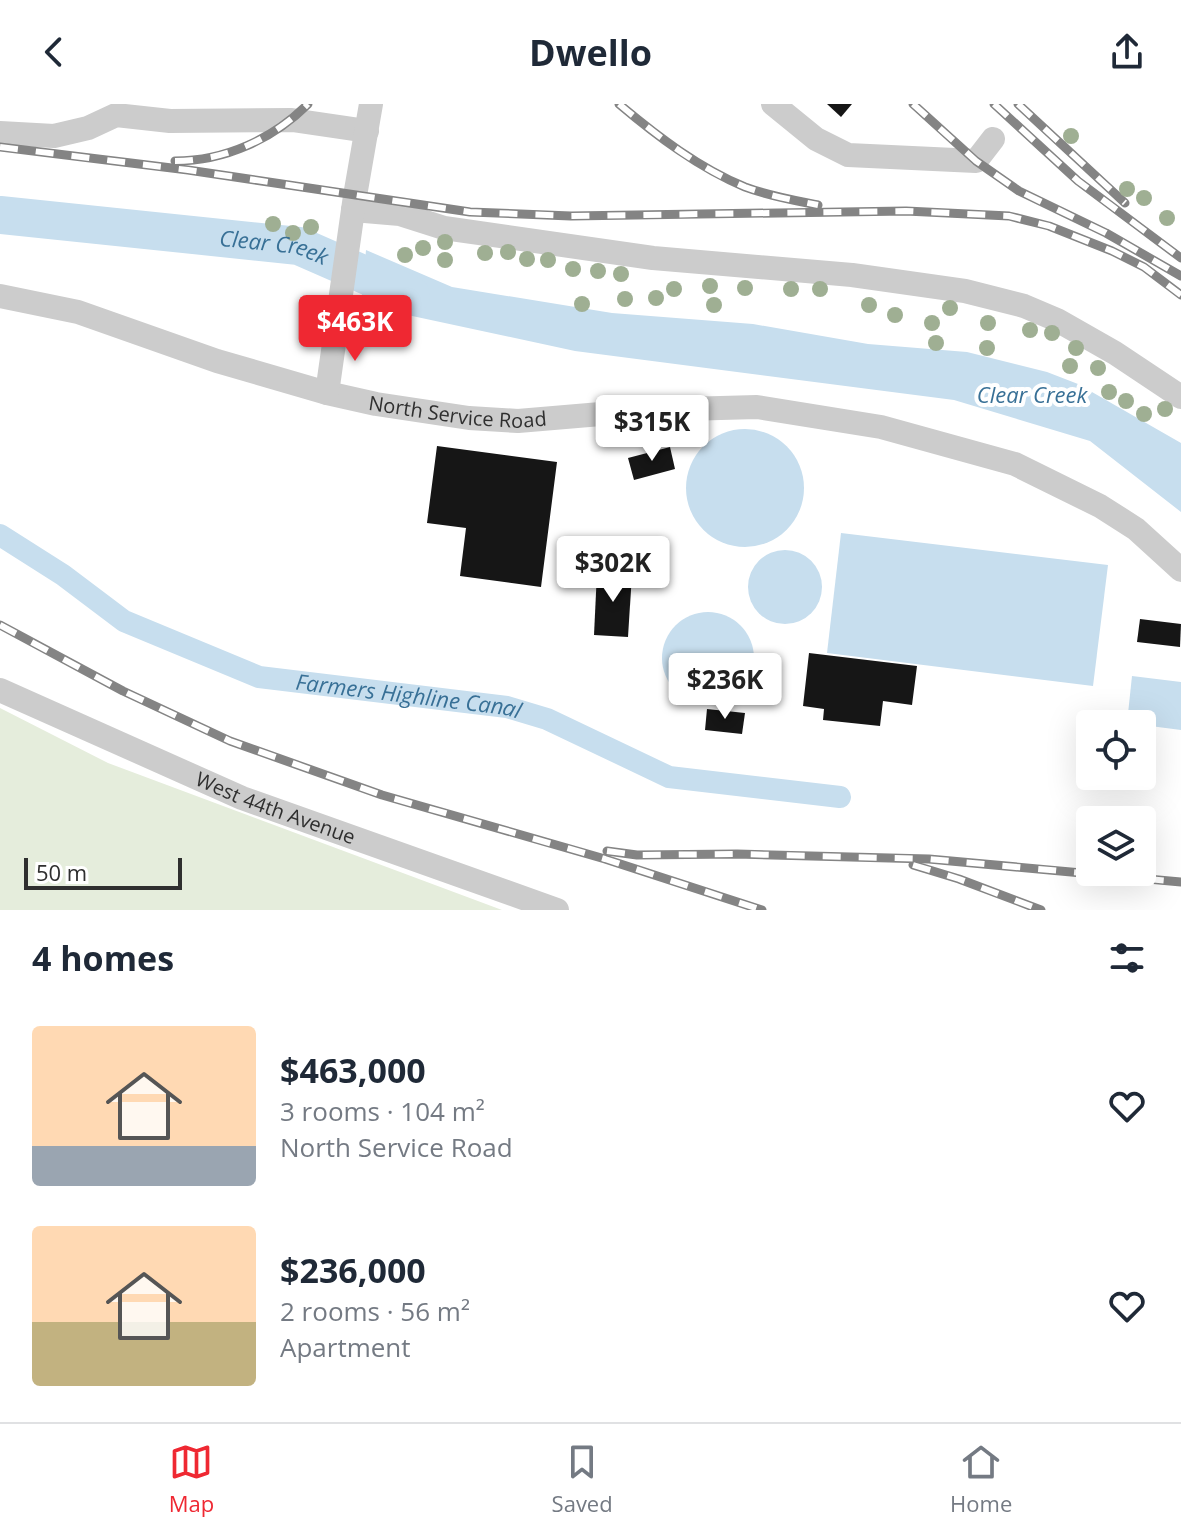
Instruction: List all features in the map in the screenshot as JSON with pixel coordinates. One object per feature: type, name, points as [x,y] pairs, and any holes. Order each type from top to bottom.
[{"type":"street","points":[[327,393],[371,104]]},
{"type":"street","points":[[773,104],[816,139],[848,155],[976,161],[993,139]]},
{"type":"street","points":[[0,133],[54,136],[88,128],[116,115],[170,121],[292,120],[367,131]]},
{"type":"street","points":[[352,221],[400,214],[444,228],[653,258],[852,275],[965,291],[1024,306],[1057,320],[1115,353],[1181,397]]},
{"type":"street","name":"North Service Road","points":[[0,296],[78,312],[217,361],[327,393],[469,418],[518,421],[648,410],[757,407],[881,427],[1015,464],[1100,506],[1136,529],[1181,570]]},
{"type":"street","name":"West 44th Avenue","points":[[0,690],[242,798],[557,910]]},
{"type":"green space","points":[[0,708],[108,763],[502,910],[0,910]]},
{"type":"water","name":"Clear Creek","points":[[366,250],[452,287],[612,313],[753,324],[868,344],[967,352],[1047,372],[1078,384],[1181,443],[1181,512],[1090,441],[954,400],[575,351],[361,305]]},
{"type":"water","points":[[745,429],[768,433],[787,446],[800,465],[804,488],[800,511],[787,530],[768,543],[745,547],[722,543],[703,530],[690,511],[686,488],[690,465],[703,446],[722,433]]},
{"type":"water","points":[[841,533],[1108,565],[1093,686],[827,653]]},
{"type":"water","points":[[785,550],[806,556],[816,566],[822,587],[816,608],[806,618],[785,624],[764,618],[754,608],[748,587],[754,566],[764,556]]},
{"type":"water","points":[[708,612],[726,615],[741,625],[751,640],[754,658],[751,676],[741,691],[726,701],[708,704],[690,701],[675,691],[665,676],[662,658],[665,640],[675,625],[690,615]]},
{"type":"water","points":[[1132,676],[1181,682],[1181,730],[1156,727],[1156,710],[1128,710]]},
{"type":"building","points":[[827,104],[852,104],[841,117]]},
{"type":"building","points":[[437,446],[557,462],[541,587],[460,576],[466,528],[427,523]]},
{"type":"building","points":[[670,447],[675,469],[634,480],[628,458]]},
{"type":"building","points":[[597,572],[632,574],[628,637],[594,635]]},
{"type":"building","points":[[1140,619],[1181,624],[1180,647],[1137,642]]},
{"type":"building","points":[[809,653],[917,666],[912,705],[883,701],[880,726],[823,720],[824,709],[803,706]]},
{"type":"building","points":[[707,709],[745,713],[742,734],[705,730]]},
{"type":"waterway","name":"Clear Creek","points":[[0,215],[299,246],[411,295]]},
{"type":"waterway","name":"Farmers Highline Canal","points":[[0,535],[63,575],[124,621],[259,677],[507,707],[547,719],[669,777],[840,797]]},
{"type":"railway","points":[[175,161],[212,157],[247,146],[279,128],[308,104]]},
{"type":"railway","points":[[619,104],[711,171],[763,193],[818,205]]},
{"type":"railway","points":[[913,104],[976,161],[1019,191],[1106,233],[1181,276]]},
{"type":"railway","points":[[994,104],[1078,181],[1181,258]]},
{"type":"railway","points":[[1018,104],[1125,203]]},
{"type":"railway","points":[[0,147],[188,170],[470,212],[571,216],[906,211],[1009,216],[1049,226],[1112,251],[1144,267],[1181,295]]},
{"type":"railway","points":[[0,625],[123,691],[230,741],[382,795],[605,859],[762,910]]},
{"type":"railway","points":[[607,851],[637,855],[929,859],[1181,882]]},
{"type":"railway","points":[[913,865],[1041,910]]}]
